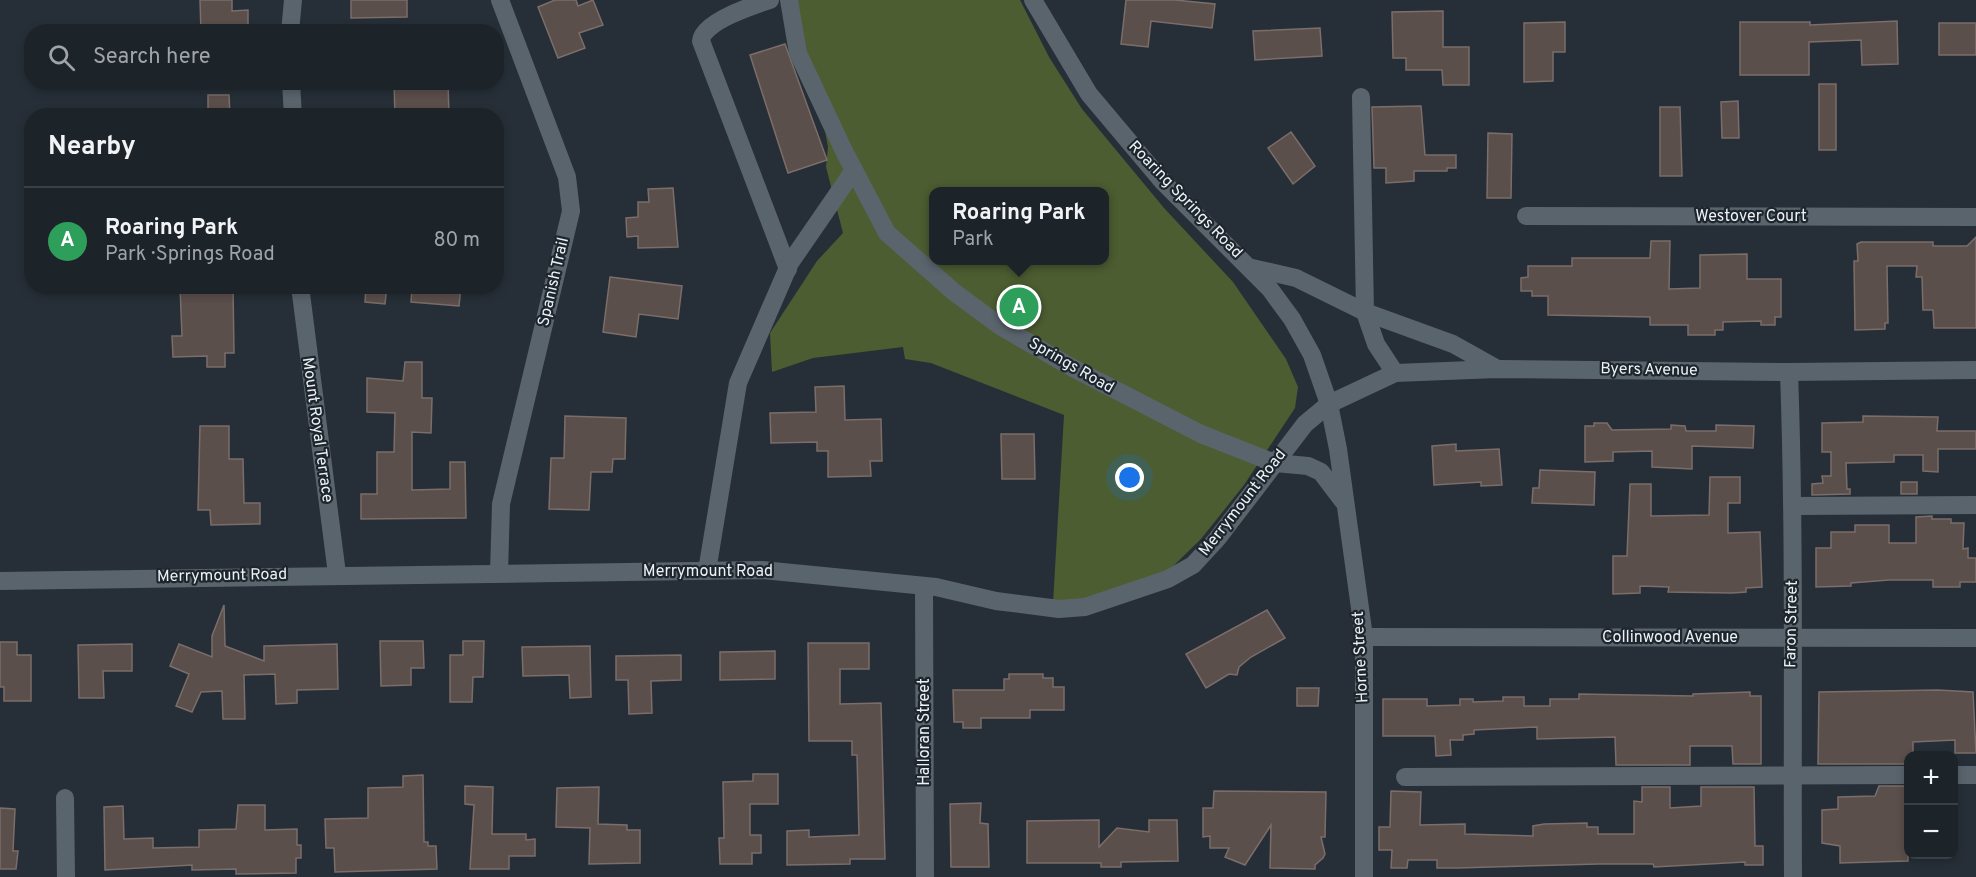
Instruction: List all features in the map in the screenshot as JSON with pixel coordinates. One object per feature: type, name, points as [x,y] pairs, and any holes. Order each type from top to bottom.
[{"type":"street","points":[[291,24],[293,0]]},
{"type":"street","name":"Spanish Trail","points":[[499,573],[501,504],[571,211],[567,177],[500,0]]},
{"type":"street","points":[[770,0],[745,8],[707,29],[701,41],[788,269]]},
{"type":"street","name":"Springs Road","points":[[789,0],[798,53],[887,233],[954,292],[1000,326],[1132,401],[1201,434],[1275,463],[1308,466],[1321,472],[1345,505]]},
{"type":"street","name":"Roaring Springs Road","points":[[1033,0],[1089,94],[1113,124],[1163,182],[1252,268],[1292,319],[1312,355],[1329,404]]},
{"type":"street","points":[[291,90],[293,108]]},
{"type":"street","points":[[1361,96],[1365,312],[1376,344],[1395,374]]},
{"type":"street","points":[[707,571],[738,383],[788,269],[854,170]]},
{"type":"street","name":"Westover Court","points":[[1526,216],[1976,217]]},
{"type":"street","points":[[1252,268],[1296,278],[1365,312],[1453,344],[1497,369]]},
{"type":"street","name":"Mount Royal Terrace","points":[[301,294],[336,574]]},
{"type":"street","name":"Byers Avenue","points":[[1329,404],[1395,374],[1497,369],[1789,372],[1976,370]]},
{"type":"street","name":"Faron Street","points":[[1789,372],[1794,506],[1791,639],[1793,877]]},
{"type":"street","name":"Merrymount Road","points":[[0,580],[762,570],[924,586],[996,601],[1059,609],[1085,607],[1120,598],[1168,579],[1193,564],[1217,539],[1305,424],[1329,404]]},
{"type":"street","name":"Horne Street","points":[[1329,404],[1338,449],[1364,637],[1364,877]]},
{"type":"street","points":[[1794,506],[1976,505]]},
{"type":"street","name":"Halloran Street","points":[[924,586],[925,877]]},
{"type":"street","name":"Collinwood Avenue","points":[[1364,637],[1976,638]]},
{"type":"street","points":[[1405,777],[1904,775]]},
{"type":"street","points":[[1958,775],[1976,775]]},
{"type":"street","points":[[65,798],[66,877]]},
{"type":"green space","points":[[784,0],[1020,0],[1049,57],[1082,109],[1164,208],[1233,282],[1286,359],[1298,387],[1295,408],[1244,485],[1201,539],[1165,574],[1085,603],[1053,603],[1064,415],[931,363],[905,359],[903,347],[813,358],[772,372],[770,333],[817,261],[843,233],[826,167],[828,147],[822,115]]},
{"type":"building","points":[[200,0],[232,0],[232,11],[248,10],[248,24],[201,24]]},
{"type":"building","points":[[351,0],[407,0],[407,17],[351,18]]},
{"type":"building","points":[[555,0],[576,0],[578,6],[593,0],[603,25],[579,33],[585,48],[558,58],[538,7]]},
{"type":"building","points":[[1126,0],[1175,0],[1215,4],[1212,28],[1151,21],[1148,47],[1121,44]]},
{"type":"building","points":[[1443,11],[1443,47],[1469,47],[1469,85],[1443,85],[1442,70],[1406,70],[1406,58],[1393,58],[1392,12]]},
{"type":"building","points":[[1897,21],[1898,64],[1862,65],[1861,40],[1809,42],[1809,75],[1740,75],[1740,22],[1810,22],[1810,25]]},
{"type":"building","points":[[1565,22],[1565,52],[1553,52],[1553,81],[1524,82],[1524,23]]},
{"type":"building","points":[[1939,23],[1976,23],[1976,55],[1939,55]]},
{"type":"building","points":[[1320,28],[1322,56],[1255,60],[1253,31]]},
{"type":"building","points":[[785,44],[827,160],[788,173],[750,55]]},
{"type":"building","points":[[1819,84],[1836,84],[1836,150],[1819,150]]},
{"type":"building","points":[[394,90],[448,90],[449,108],[395,108]]},
{"type":"building","points":[[208,95],[229,95],[230,108],[208,108]]},
{"type":"building","points":[[1738,101],[1739,138],[1722,138],[1721,102]]},
{"type":"building","points":[[1421,106],[1425,155],[1456,155],[1456,168],[1447,168],[1447,171],[1414,171],[1414,181],[1386,183],[1386,168],[1374,168],[1372,107]]},
{"type":"building","points":[[1660,107],[1680,107],[1682,176],[1660,176]]},
{"type":"building","points":[[1291,132],[1315,166],[1293,184],[1268,148]]},
{"type":"building","points":[[1488,133],[1512,134],[1511,198],[1487,198]]},
{"type":"building","points":[[673,188],[678,247],[638,248],[638,236],[627,237],[626,218],[638,217],[638,202],[649,202],[648,189]]},
{"type":"building","points":[[1976,237],[1976,328],[1934,328],[1933,310],[1923,310],[1922,277],[1916,277],[1917,266],[1887,266],[1888,323],[1885,323],[1885,329],[1855,330],[1854,261],[1858,261],[1857,244],[1861,242],[1933,242],[1933,246],[1967,246]]},
{"type":"building","points":[[1651,241],[1670,241],[1669,289],[1700,288],[1700,255],[1747,254],[1747,279],[1781,279],[1781,317],[1775,317],[1775,325],[1761,325],[1761,321],[1723,322],[1723,330],[1715,330],[1715,335],[1688,335],[1688,325],[1650,325],[1650,317],[1548,315],[1548,296],[1532,296],[1532,291],[1521,291],[1521,278],[1528,277],[1528,266],[1572,266],[1572,258],[1650,258]]},
{"type":"building","points":[[610,277],[682,286],[678,319],[639,314],[636,337],[603,332]]},
{"type":"building","points":[[180,294],[233,294],[234,353],[225,353],[225,367],[207,367],[207,356],[173,357],[172,336],[182,336]]},
{"type":"building","points":[[366,294],[386,294],[385,304],[365,302]]},
{"type":"building","points":[[412,294],[460,294],[459,306],[411,302]]},
{"type":"building","points":[[405,362],[422,362],[422,398],[432,398],[431,433],[412,432],[412,490],[450,489],[450,462],[465,462],[466,518],[361,519],[361,494],[377,494],[377,452],[394,452],[395,413],[367,412],[367,378],[403,381]]},
{"type":"building","points":[[844,386],[845,420],[881,419],[882,461],[870,461],[871,476],[828,477],[828,451],[817,451],[817,442],[771,443],[770,413],[816,412],[815,387]]},
{"type":"building","points":[[565,416],[626,418],[625,459],[613,459],[612,472],[591,472],[589,510],[549,509],[551,458],[564,458]]},
{"type":"building","points":[[1863,416],[1938,417],[1937,431],[1976,431],[1976,449],[1938,449],[1938,472],[1923,471],[1923,455],[1894,455],[1894,462],[1846,463],[1847,489],[1850,489],[1850,494],[1812,495],[1812,484],[1823,483],[1822,476],[1831,476],[1831,452],[1822,452],[1822,423],[1863,422]]},
{"type":"building","points":[[1594,423],[1607,423],[1612,430],[1671,429],[1671,425],[1685,426],[1686,431],[1716,431],[1716,425],[1754,426],[1753,448],[1692,446],[1692,469],[1652,467],[1652,451],[1613,452],[1613,461],[1585,462],[1585,426],[1594,426]]},
{"type":"building","points":[[200,426],[229,426],[229,459],[243,459],[244,503],[260,503],[260,524],[211,525],[210,510],[198,510]]},
{"type":"building","points":[[1001,434],[1034,434],[1035,479],[1002,479]]},
{"type":"building","points":[[1456,444],[1456,451],[1499,449],[1502,485],[1481,486],[1481,482],[1434,485],[1432,446]]},
{"type":"building","points":[[1540,470],[1595,472],[1594,505],[1532,503],[1533,488],[1539,488]]},
{"type":"building","points":[[1710,477],[1740,477],[1740,503],[1728,503],[1728,533],[1760,532],[1762,587],[1746,588],[1746,592],[1732,593],[1668,592],[1669,587],[1640,586],[1640,593],[1613,594],[1613,556],[1627,556],[1630,484],[1651,484],[1651,516],[1709,515]]},
{"type":"building","points":[[1901,482],[1917,482],[1917,494],[1901,494]]},
{"type":"building","points":[[1932,516],[1932,519],[1951,519],[1951,523],[1964,523],[1963,549],[1968,548],[1968,558],[1976,558],[1976,582],[1960,582],[1960,587],[1933,587],[1933,580],[1889,580],[1851,583],[1851,586],[1816,587],[1816,548],[1831,548],[1831,532],[1855,532],[1855,525],[1889,525],[1889,543],[1916,543],[1916,517]]},
{"type":"building","points":[[224,605],[225,646],[264,661],[264,646],[337,644],[338,689],[297,690],[297,703],[276,704],[275,674],[244,675],[245,719],[223,719],[222,691],[201,692],[192,712],[176,706],[189,674],[170,666],[179,644],[212,657],[212,636]]},
{"type":"building","points":[[1267,610],[1285,638],[1251,657],[1239,667],[1237,675],[1229,674],[1206,688],[1186,654]]},
{"type":"building","points":[[380,641],[423,641],[424,668],[411,668],[411,685],[381,686]]},
{"type":"building","points":[[463,641],[484,641],[483,677],[473,677],[472,702],[450,702],[450,655],[463,655]]},
{"type":"building","points":[[0,642],[17,642],[17,655],[31,655],[31,701],[4,701],[4,687],[0,687]]},
{"type":"building","points":[[808,643],[869,643],[869,669],[840,669],[840,704],[881,703],[885,859],[850,859],[850,864],[787,865],[787,831],[809,830],[809,837],[859,835],[857,755],[852,755],[852,741],[809,741]]},
{"type":"building","points":[[132,644],[132,671],[103,671],[104,698],[79,698],[78,645]]},
{"type":"building","points":[[590,646],[591,697],[570,698],[569,675],[523,676],[522,647]]},
{"type":"building","points":[[775,651],[775,679],[720,680],[720,652]]},
{"type":"building","points":[[681,655],[681,680],[651,681],[652,713],[629,714],[628,680],[616,680],[616,656]]},
{"type":"building","points":[[1009,674],[1043,674],[1043,678],[1053,678],[1053,687],[1064,687],[1064,710],[1030,710],[1030,718],[981,718],[981,728],[963,728],[963,722],[954,722],[953,690],[1004,690],[1004,679],[1009,679]]},
{"type":"building","points":[[1297,688],[1319,688],[1318,706],[1297,706]]},
{"type":"building","points":[[1938,690],[1973,692],[1976,753],[1958,753],[1955,751],[1955,740],[1913,742],[1913,751],[1904,751],[1904,764],[1818,764],[1819,692]]},
{"type":"building","points":[[1750,692],[1750,696],[1761,696],[1761,764],[1733,764],[1732,746],[1690,746],[1690,765],[1616,765],[1615,737],[1537,739],[1537,727],[1474,730],[1474,734],[1463,735],[1463,740],[1450,740],[1451,755],[1436,756],[1435,736],[1383,736],[1383,699],[1427,699],[1427,706],[1460,705],[1460,699],[1473,699],[1473,702],[1503,701],[1503,697],[1524,697],[1524,706],[1550,706],[1550,699],[1579,699],[1579,694],[1693,696],[1693,694]]},
{"type":"building","points":[[753,774],[778,774],[778,804],[750,804],[750,835],[761,835],[761,853],[752,853],[752,864],[720,864],[719,838],[724,838],[723,782],[753,781]]},
{"type":"building","points":[[423,775],[424,842],[428,842],[428,846],[436,846],[437,869],[335,872],[334,848],[326,848],[325,819],[368,818],[368,788],[403,787],[403,776]]},
{"type":"building","points":[[465,786],[493,787],[492,834],[526,834],[526,840],[535,839],[535,856],[509,856],[509,869],[470,869],[474,805],[465,804]]},
{"type":"building","points":[[1879,786],[1904,786],[1904,859],[1908,861],[1840,863],[1840,846],[1822,843],[1822,810],[1838,809],[1838,797],[1875,796]]},
{"type":"building","points":[[599,787],[598,824],[627,825],[627,830],[640,830],[640,863],[589,864],[590,828],[556,827],[557,788]]},
{"type":"building","points":[[1642,787],[1670,787],[1670,808],[1701,806],[1701,787],[1754,787],[1755,846],[1763,846],[1763,865],[1745,865],[1745,862],[1654,867],[1653,864],[1599,864],[1437,868],[1437,860],[1408,860],[1407,868],[1391,868],[1392,850],[1379,850],[1379,827],[1390,827],[1391,791],[1421,792],[1420,825],[1465,824],[1465,834],[1533,836],[1533,826],[1587,823],[1587,827],[1598,827],[1598,834],[1634,834],[1634,801],[1642,802]]},
{"type":"building","points":[[1214,791],[1326,792],[1325,837],[1321,837],[1325,854],[1323,858],[1315,865],[1315,869],[1270,868],[1271,825],[1245,865],[1225,857],[1229,848],[1210,848],[1210,836],[1203,837],[1203,808],[1213,808]]},
{"type":"building","points":[[981,803],[980,823],[988,824],[989,867],[951,867],[950,804]]},
{"type":"building","points":[[238,805],[265,805],[265,830],[297,829],[297,845],[301,845],[301,858],[296,858],[296,873],[236,874],[236,869],[192,870],[192,865],[105,870],[104,807],[123,806],[124,839],[153,838],[153,848],[199,847],[199,830],[236,829]]},
{"type":"building","points":[[0,808],[15,809],[13,851],[18,851],[16,869],[0,869]]},
{"type":"building","points":[[1099,820],[1099,847],[1117,828],[1149,832],[1149,820],[1177,820],[1178,861],[1121,862],[1121,867],[1101,867],[1101,863],[1027,863],[1027,821]]},
{"type":"place","name":"Roaring Park","points":[[1019,307]]}]
